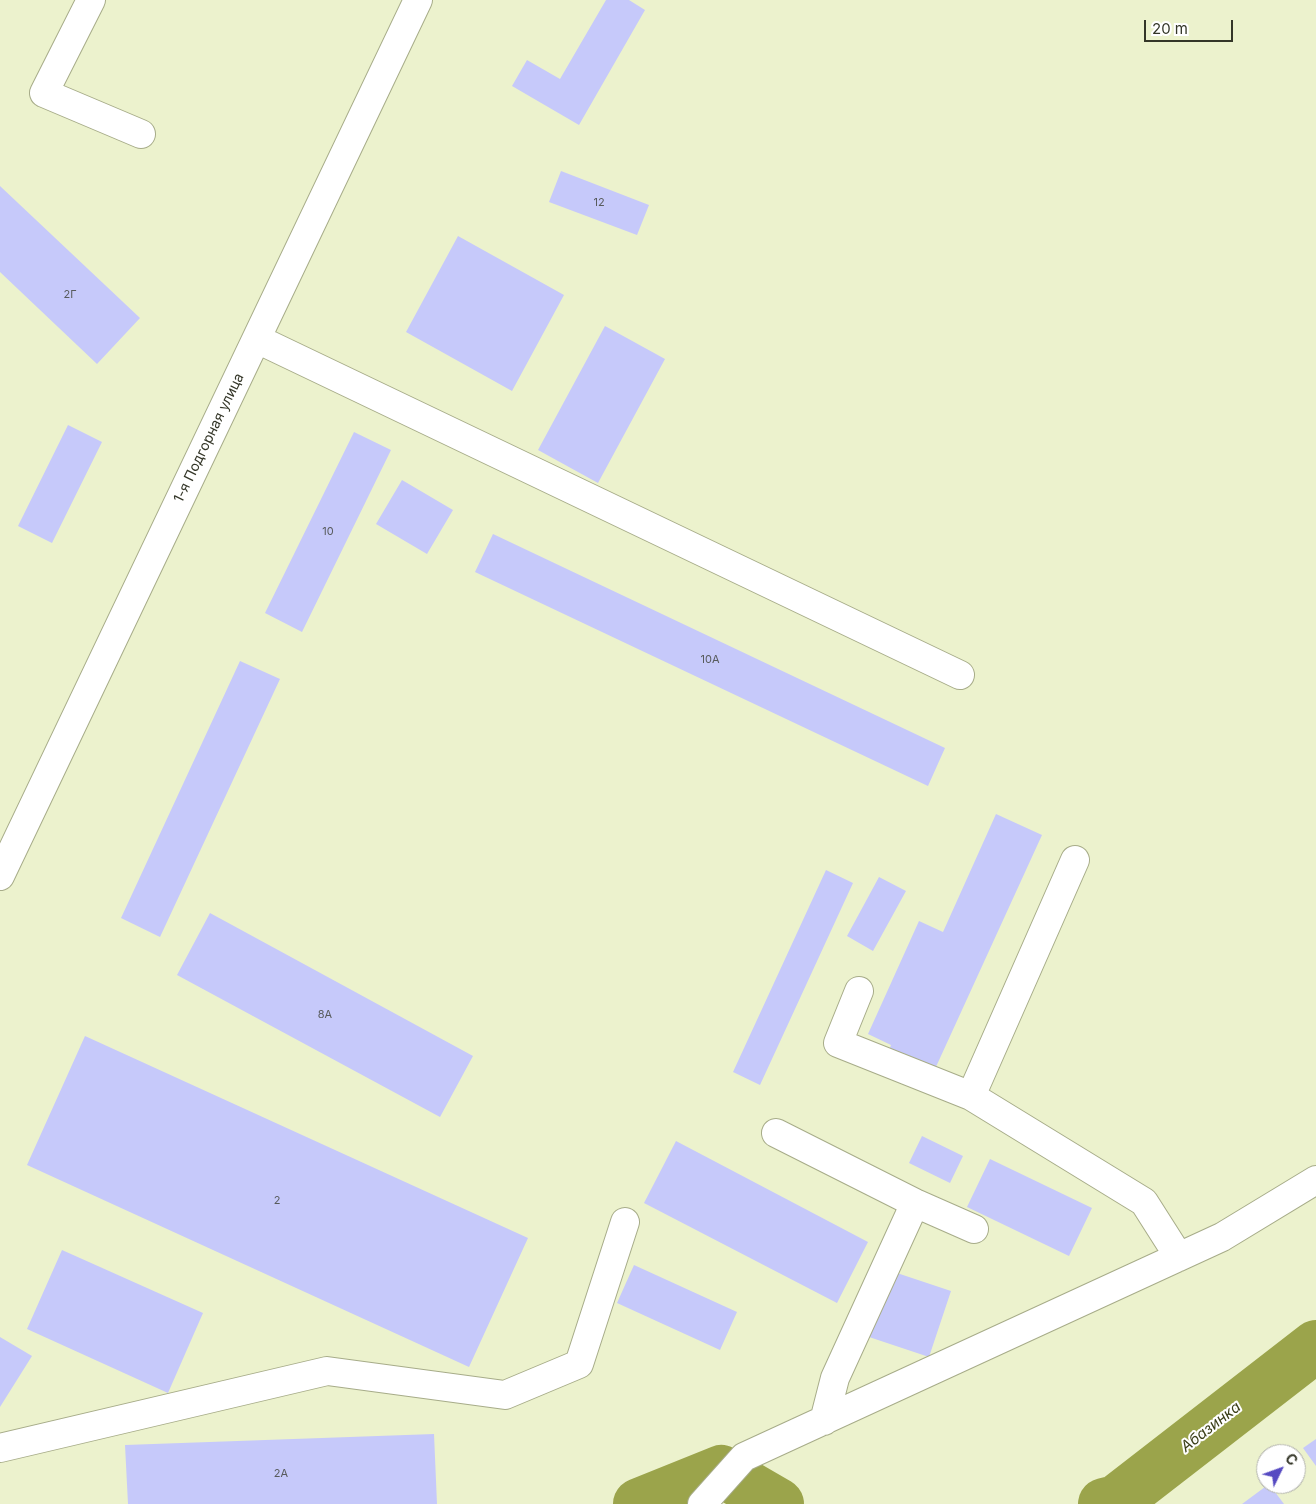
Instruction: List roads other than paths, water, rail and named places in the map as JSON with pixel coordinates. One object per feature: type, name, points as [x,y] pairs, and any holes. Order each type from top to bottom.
[{"type":"street","points":[[91,0],[44,93],[141,134]]},
{"type":"street","name":"1-я Подгорная улица","points":[[0,876],[418,0]]},
{"type":"street","points":[[256,339],[960,675]]},
{"type":"street","points":[[971,1096],[1075,860]]},
{"type":"street","points":[[859,991],[838,1043],[971,1096],[1144,1202],[1179,1257]]},
{"type":"street","points":[[776,1134],[915,1203],[974,1229]]},
{"type":"street","points":[[702,1504],[744,1457],[1222,1237],[1316,1180]]},
{"type":"street","points":[[824,1421],[835,1378],[915,1203]]},
{"type":"street","points":[[0,1448],[327,1371],[505,1394],[579,1364],[625,1222]]},
{"type":"waterway","name":"Абазинка","points":[[1104,1504],[1116,1501],[1316,1346]]},
{"type":"waterway","name":"Абазинка","points":[[639,1504],[721,1471],[778,1504]]}]
